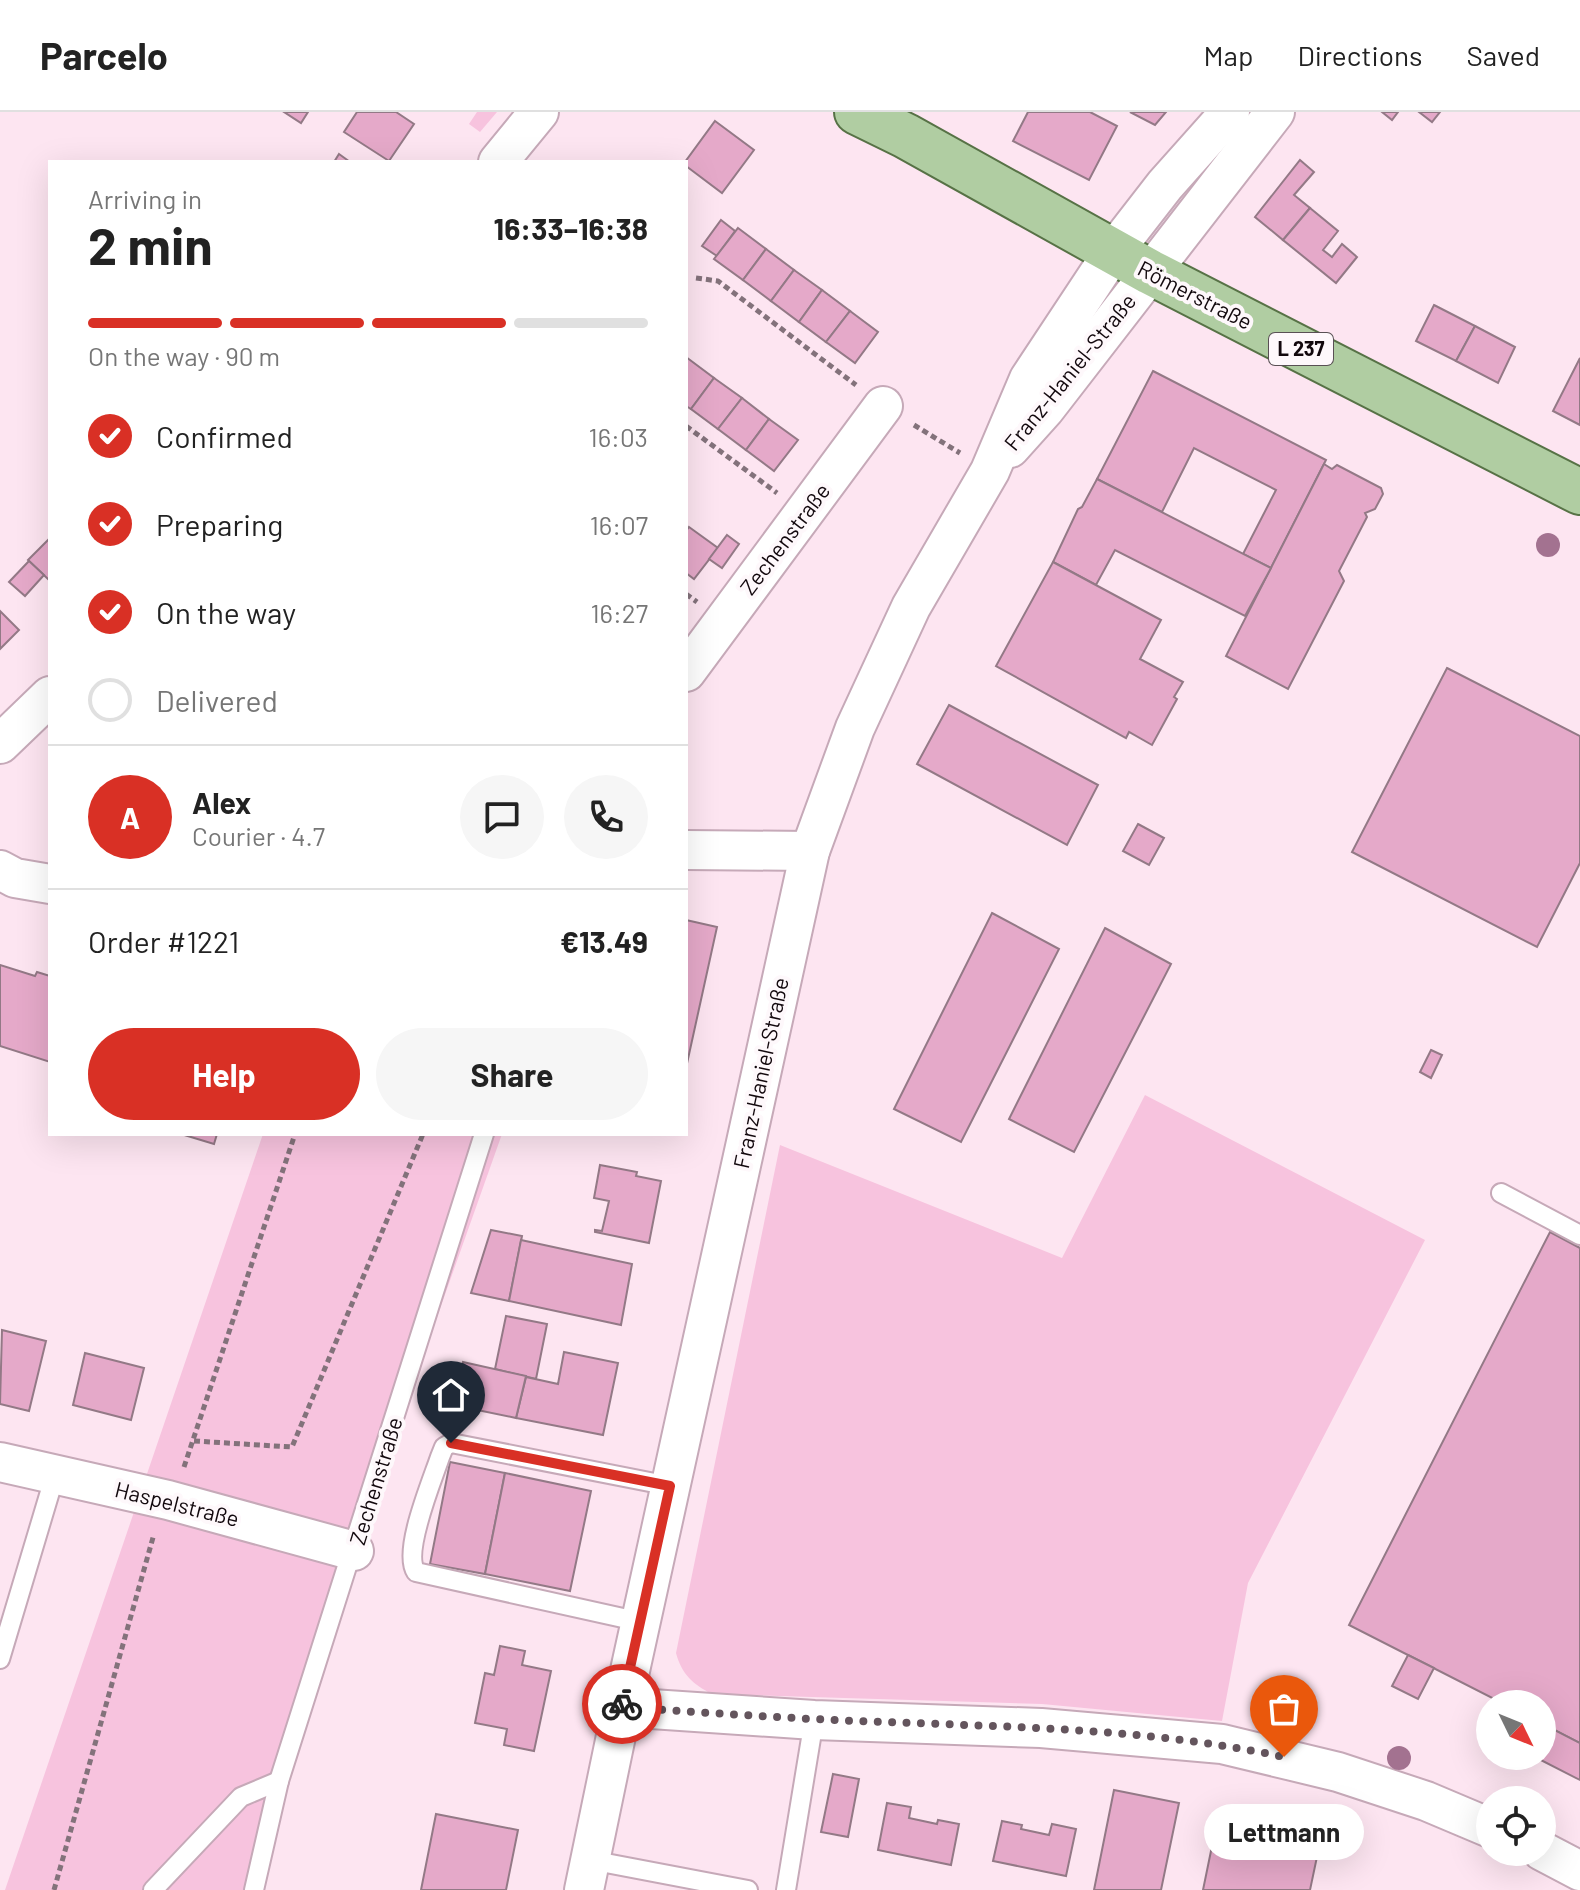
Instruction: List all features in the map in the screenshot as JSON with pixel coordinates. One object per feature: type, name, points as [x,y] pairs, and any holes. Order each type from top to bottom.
[{"type":"main road","name":"Römerstraße","points":[[857,112],[906,136],[1131,262],[1580,492]]},
{"type":"street","points":[[500,160],[539,112]]},
{"type":"street","points":[[1131,262],[1165,185],[1230,112]]},
{"type":"street","points":[[1131,262],[1275,112]]},
{"type":"street","name":"Franz-Haniel-Straße","points":[[587,1875],[810,851],[855,728],[911,607],[990,471],[1045,409],[1131,262]]},
{"type":"street","name":"Zechenstraße","points":[[688,669],[883,406]]},
{"type":"street","points":[[0,744],[48,698]]},
{"type":"street","points":[[688,850],[810,851]]},
{"type":"street","points":[[0,870],[15,878],[48,884]]},
{"type":"street","name":"Haspelstraße","points":[[0,1462],[168,1500],[354,1551]]},
{"type":"street","points":[[622,1707],[814,1720],[1041,1728],[1222,1744],[1338,1772],[1426,1801],[1476,1822]]},
{"type":"street","points":[[1556,1858],[1580,1871]]},
{"type":"lane","name":"Zechenstraße","points":[[254,1890],[279,1781],[483,1136]]},
{"type":"lane","points":[[1501,1193],[1580,1235]]},
{"type":"lane","points":[[641,1622],[424,1575],[413,1569],[412,1548],[440,1457],[447,1445],[454,1442],[670,1486]]},
{"type":"lane","points":[[0,1659],[55,1475]]},
{"type":"lane","points":[[786,1890],[814,1720]]},
{"type":"lane","points":[[153,1890],[241,1797],[279,1781]]},
{"type":"lane","points":[[587,1875],[748,1890]]},
{"type":"path","points":[[696,278],[718,281],[883,406],[990,471]]},
{"type":"path","points":[[688,427],[803,513]]},
{"type":"path","points":[[194,1441],[292,1447],[422,1136]]},
{"type":"shaded area","points":[[477,112],[497,112],[480,132],[469,124]]},
{"type":"shaded area","points":[[1145,1095],[1425,1240],[1248,1583],[1222,1721],[1042,1704],[712,1694],[694,1682],[681,1667],[676,1653],[780,1145],[1062,1258]]},
{"type":"shaded area","points":[[262,1136],[501,1136],[354,1551],[247,1890],[5,1890]]},
{"type":"building","points":[[284,112],[308,112],[301,123]]},
{"type":"building","points":[[357,112],[396,112],[414,124],[390,160],[344,132]]},
{"type":"building","points":[[1028,112],[1090,112],[1117,126],[1089,180],[1013,141]]},
{"type":"building","points":[[1130,112],[1166,112],[1155,125]]},
{"type":"building","points":[[1382,112],[1398,112],[1392,120]]},
{"type":"building","points":[[1419,112],[1440,112],[1432,122]]},
{"type":"building","points":[[715,121],[754,150],[722,193],[688,168],[686,160]]},
{"type":"building","points":[[1300,160],[1314,172],[1294,195],[1310,208],[1283,240],[1255,217]]},
{"type":"building","points":[[1310,208],[1338,231],[1323,250],[1332,257],[1342,244],[1357,257],[1336,283],[1283,240]]},
{"type":"building","points":[[721,220],[735,231],[717,256],[702,246]]},
{"type":"building","points":[[738,228],[766,249],[743,280],[714,259]]},
{"type":"building","points":[[766,249],[794,270],[771,301],[743,280]]},
{"type":"building","points":[[794,270],[822,290],[799,322],[771,301]]},
{"type":"building","points":[[822,290],[850,311],[826,342],[799,322]]},
{"type":"building","points":[[1434,305],[1475,326],[1456,361],[1416,341]]},
{"type":"building","points":[[850,311],[878,332],[855,363],[826,342]]},
{"type":"building","points":[[1475,326],[1515,347],[1498,383],[1456,361]]},
{"type":"building","points":[[688,358],[714,378],[691,409],[688,407]]},
{"type":"building","points":[[1580,358],[1580,425],[1553,411]]},
{"type":"building","points":[[1153,371],[1326,460],[1271,568],[1243,554],[1276,490],[1194,448],[1162,512],[1097,479]]},
{"type":"building","points":[[714,378],[742,398],[718,429],[691,409]]},
{"type":"building","points":[[742,398],[769,419],[746,450],[718,429]]},
{"type":"building","points":[[769,419],[798,440],[774,471],[746,450]]},
{"type":"building","points":[[1324,464],[1332,469],[1337,465],[1381,488],[1383,494],[1375,509],[1365,513],[1367,517],[1339,571],[1344,581],[1288,689],[1226,656]]},
{"type":"building","points":[[1097,479],[1271,568],[1245,616],[1115,550],[1096,585],[1053,562],[1078,509]]},
{"type":"building","points":[[688,528],[718,548],[694,579],[688,574]]},
{"type":"building","points":[[727,535],[739,544],[722,568],[709,559]]},
{"type":"building","points":[[48,540],[48,579],[28,560]]},
{"type":"building","points":[[29,561],[44,575],[25,596],[9,582]]},
{"type":"building","points":[[1053,562],[1161,620],[1140,659],[1183,682],[1152,745],[1129,732],[1126,738],[996,666]]},
{"type":"building","points":[[0,611],[19,630],[0,649]]},
{"type":"building","points":[[1447,668],[1580,736],[1580,863],[1537,947],[1352,852]]},
{"type":"building","points":[[949,705],[1098,785],[1067,845],[917,764]]},
{"type":"building","points":[[1138,824],[1164,838],[1149,865],[1123,851]]},
{"type":"building","points":[[992,913],[1059,949],[961,1142],[894,1109]]},
{"type":"building","points":[[688,920],[717,927],[688,1059]]},
{"type":"building","points":[[1105,928],[1171,964],[1074,1152],[1009,1119]]},
{"type":"building","points":[[0,965],[35,976],[37,972],[48,975],[48,1061],[0,1046]]},
{"type":"building","points":[[1431,1050],[1442,1055],[1431,1078],[1420,1072]]},
{"type":"building","points":[[188,1136],[216,1136],[214,1144]]},
{"type":"building","points":[[600,1165],[637,1172],[636,1176],[661,1181],[649,1243],[595,1232],[602,1231],[609,1201],[594,1198]]},
{"type":"building","points":[[491,1230],[522,1236],[509,1301],[471,1293]]},
{"type":"building","points":[[1550,1232],[1580,1248],[1580,1743],[1556,1731],[1556,1690],[1477,1690],[1349,1625]]},
{"type":"building","points":[[521,1240],[632,1264],[621,1325],[509,1301]]},
{"type":"building","points":[[506,1316],[547,1324],[536,1379],[495,1369]]},
{"type":"building","points":[[2,1330],[46,1341],[29,1411],[0,1404]]},
{"type":"building","points":[[564,1352],[618,1363],[603,1435],[516,1418],[526,1377],[558,1384]]},
{"type":"building","points":[[85,1353],[144,1368],[131,1420],[73,1405]]},
{"type":"building","points":[[463,1362],[526,1376],[516,1418],[453,1405]]},
{"type":"building","points":[[450,1462],[505,1473],[485,1574],[430,1564]]},
{"type":"building","points":[[505,1473],[591,1491],[570,1591],[485,1574]]},
{"type":"building","points":[[500,1646],[525,1651],[522,1665],[551,1671],[534,1751],[504,1745],[507,1729],[475,1723],[485,1673],[494,1675]]},
{"type":"building","points":[[1408,1655],[1434,1668],[1418,1699],[1392,1686]]},
{"type":"building","points":[[1556,1731],[1580,1743],[1580,1780],[1556,1768]]},
{"type":"building","points":[[833,1774],[859,1779],[848,1837],[821,1832]]},
{"type":"building","points":[[1114,1790],[1179,1803],[1161,1890],[1094,1890]]},
{"type":"building","points":[[887,1803],[911,1807],[909,1818],[937,1824],[938,1820],[959,1824],[951,1865],[878,1850]]},
{"type":"building","points":[[1219,1812],[1322,1833],[1310,1890],[1203,1890]]},
{"type":"building","points":[[436,1814],[518,1830],[506,1890],[421,1890]]},
{"type":"building","points":[[1002,1821],[1049,1835],[1052,1824],[1076,1829],[1066,1876],[993,1861]]},
{"type":"way so far","points":[[622,1704],[622,1707],[814,1720],[1041,1728],[1222,1744],[1284,1757]]},
{"type":"place","name":"Lettmann","points":[[1284,1757]]},
{"type":"route","points":[[451,1443],[670,1486],[622,1704]]}]
